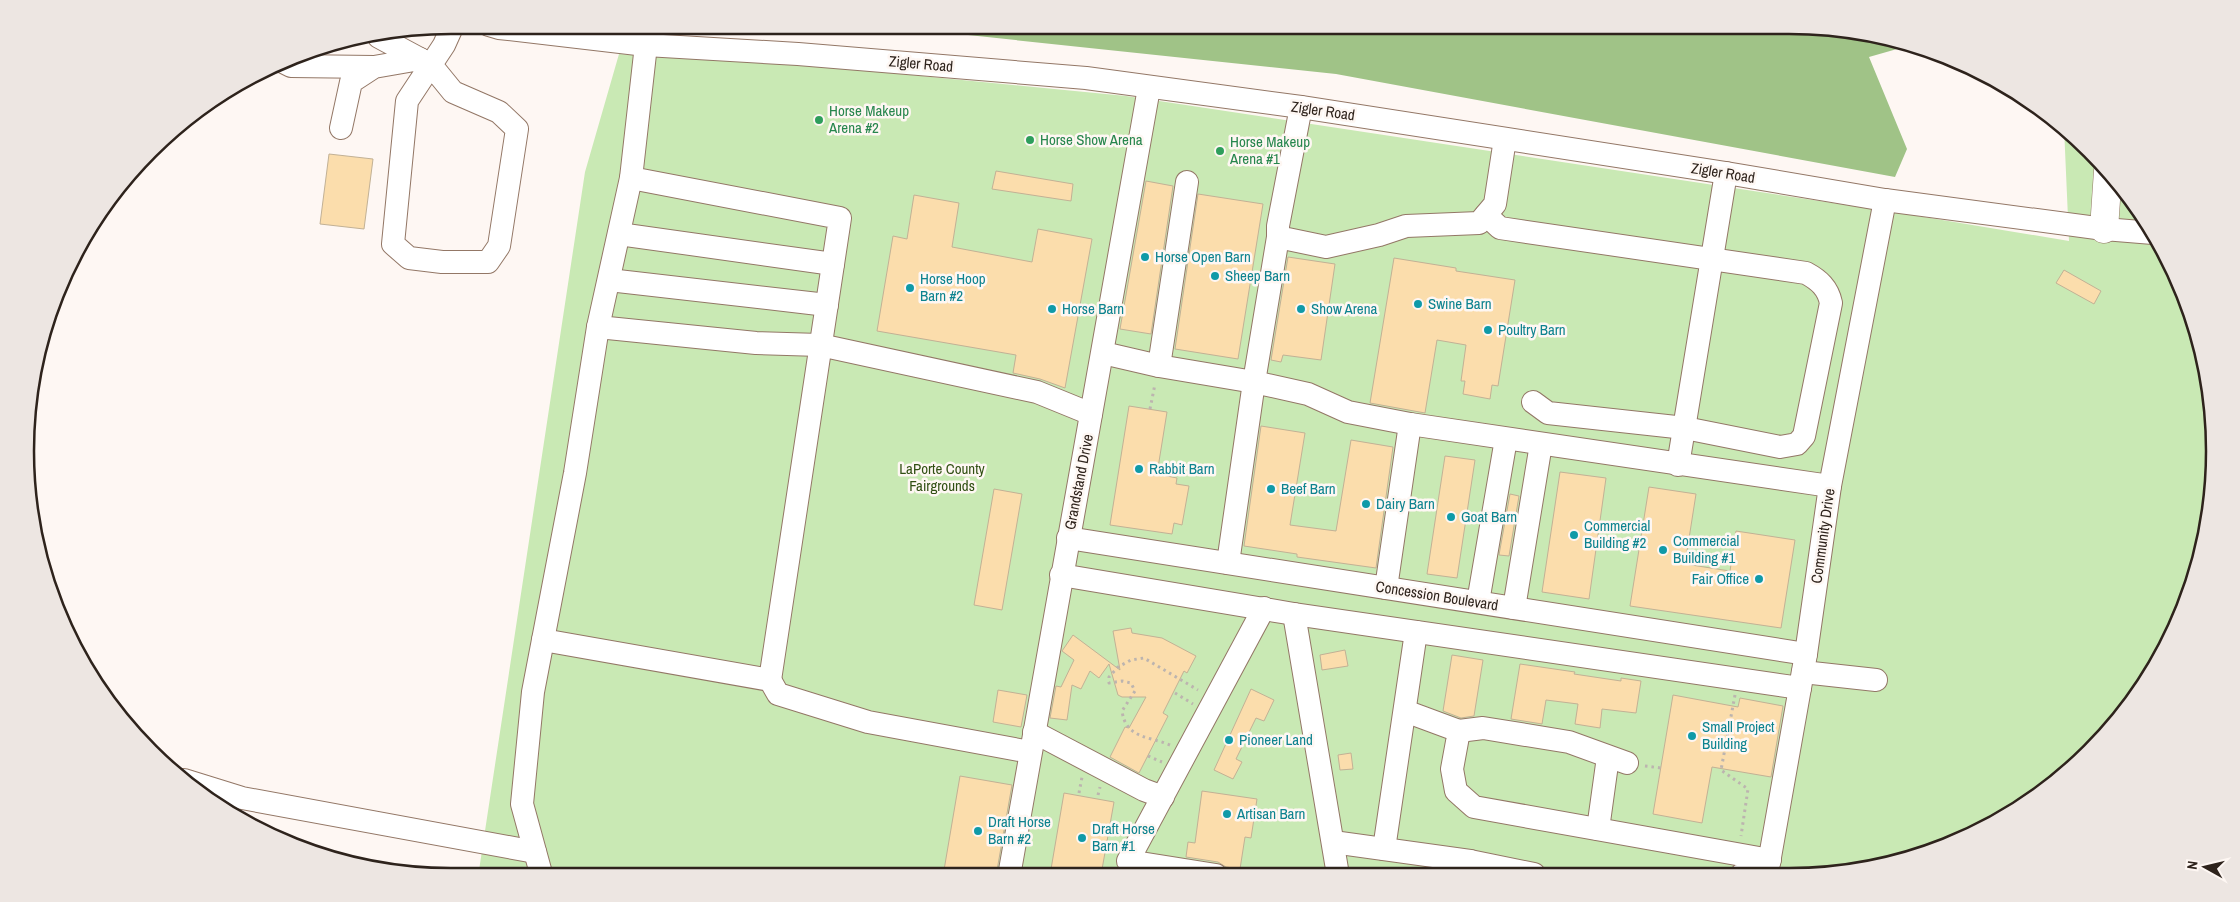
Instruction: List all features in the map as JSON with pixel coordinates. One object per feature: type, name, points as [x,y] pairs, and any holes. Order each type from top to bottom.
[{"type":"main road","points":[[2104,229],[2107,181]]},
{"type":"street","points":[[384,39],[425,62],[453,92],[499,112],[517,129],[499,246],[488,262],[442,262],[409,258],[393,244],[407,101],[425,62],[444,45],[449,34]]},
{"type":"street","name":"Zigler Road","points":[[544,34],[646,45],[798,54],[1056,76],[1301,107],[1726,173],[1885,200],[2104,229],[2144,232]]},
{"type":"street","points":[[539,868],[522,804],[533,692],[575,472],[598,327],[631,178],[646,45]]},
{"type":"street","points":[[292,66],[374,67],[425,62]]},
{"type":"street","points":[[342,128],[351,82],[374,67]]},
{"type":"street","name":"Grandstand Drive","points":[[1010,868],[1149,88]]},
{"type":"street","points":[[1228,563],[1278,226],[1301,107]]},
{"type":"street","points":[[1278,236],[1326,246],[1379,235],[1406,226],[1479,224],[1495,204],[1505,139]]},
{"type":"street","points":[[1678,465],[1726,173]]},
{"type":"street","points":[[631,178],[840,218],[770,680],[778,694],[868,722],[1032,742],[1163,797]]},
{"type":"street","points":[[1159,366],[1187,182]]},
{"type":"street","name":"Community Drive","points":[[1768,867],[1803,672],[1830,486],[1885,200]]},
{"type":"street","points":[[1486,215],[1500,228],[1806,273],[1816,278],[1825,287],[1831,303],[1804,436],[1797,444],[1780,447],[1685,428],[1548,413],[1533,402]]},
{"type":"street","points":[[619,234],[833,264]]},
{"type":"street","points":[[609,280],[826,305]]},
{"type":"street","points":[[598,327],[728,341],[820,345],[1036,392],[1091,414]]},
{"type":"street","points":[[1103,353],[1159,366],[1254,382],[1308,394],[1348,412],[1410,424],[1830,486]]},
{"type":"street","points":[[1386,588],[1410,424]]},
{"type":"street","points":[[1478,602],[1506,439]]},
{"type":"street","points":[[1514,608],[1523,558],[1549,445]]},
{"type":"street","name":"Concession Boulevard","points":[[1068,538],[1514,608],[1803,672]]},
{"type":"street","points":[[1061,575],[1294,614],[1738,679],[1803,672],[1876,680]]},
{"type":"street","points":[[1172,868],[1128,861],[1264,608]]},
{"type":"street","points":[[1294,614],[1337,868]]},
{"type":"street","points":[[1384,849],[1416,632]]},
{"type":"street","points":[[543,640],[770,680]]},
{"type":"street","points":[[1405,711],[1459,731],[1484,728],[1569,742],[1618,760],[1598,829]]},
{"type":"street","points":[[1459,731],[1452,769],[1456,791],[1474,807],[1598,829],[1740,864],[1768,867]]},
{"type":"street","points":[[202,786],[242,798],[535,852]]},
{"type":"street","points":[[1333,842],[1384,849],[1469,868]]},
{"type":"path","points":[[1150,409],[1159,366]]},
{"type":"path","points":[[1187,752],[1161,741],[1138,736],[1124,723],[1122,711],[1135,692],[1131,683],[1122,681],[1109,683],[1110,677],[1118,667],[1131,660],[1144,658],[1216,699]]},
{"type":"path","points":[[1738,679],[1721,770],[1748,789],[1740,864]]},
{"type":"green space","points":[[958,34],[1789,34],[1843,37],[1899,49],[1869,57],[1907,149],[1895,177],[1336,74]]},
{"type":"green space","name":"LaPorte County Fairgrounds","points":[[619,54],[799,64],[1126,96],[1906,214],[2069,241],[2064,137],[2103,176],[2136,219],[2163,266],[2184,317],[2192,343],[2203,397],[2206,451],[2203,505],[2192,559],[2184,585],[2163,636],[2136,683],[2103,726],[2064,765],[2021,798],[1974,825],[1923,846],[1897,854],[1843,865],[1789,868],[479,868],[585,172]]},
{"type":"building","points":[[329,154],[373,159],[364,229],[320,224]]},
{"type":"building","points":[[996,171],[1073,184],[1071,201],[992,189]]},
{"type":"building","name":"Horse Open Barn","points":[[1146,181],[1173,186],[1151,334],[1120,329]]},
{"type":"building","name":"Sheep Barn","points":[[1198,194],[1263,204],[1238,359],[1175,349]]},
{"type":"building","points":[[914,195],[959,203],[952,247],[1032,262],[1038,229],[1092,239],[1065,388],[1040,379],[1013,373],[1016,355],[877,331],[893,236],[907,239]]},
{"type":"building","name":"Show Arena","points":[[1288,257],[1335,264],[1321,360],[1283,355],[1281,362],[1271,360]]},
{"type":"building","points":[[1394,258],[1456,268],[1456,271],[1515,280],[1498,386],[1492,385],[1490,399],[1463,394],[1465,381],[1461,381],[1466,345],[1437,340],[1425,413],[1370,403]]},
{"type":"building","points":[[2064,270],[2101,291],[2094,304],[2056,283]]},
{"type":"building","name":"Rabbit Barn","points":[[1129,406],[1167,412],[1157,474],[1177,478],[1176,484],[1189,486],[1182,525],[1174,523],[1172,534],[1110,525]]},
{"type":"building","points":[[1261,426],[1305,433],[1290,525],[1336,531],[1351,440],[1393,447],[1376,568],[1297,557],[1297,554],[1244,546]]},
{"type":"building","name":"Goat Barn","points":[[1445,456],[1475,460],[1457,578],[1427,574]]},
{"type":"building","name":"Commercial Building #2","points":[[1560,472],[1606,478],[1589,599],[1542,592]]},
{"type":"building","points":[[1649,487],[1696,494],[1685,564],[1730,571],[1736,531],[1795,540],[1781,628],[1630,606]]},
{"type":"building","points":[[994,489],[1022,494],[1002,610],[974,605]]},
{"type":"building","points":[[1510,494],[1519,496],[1509,556],[1499,555]]},
{"type":"building","points":[[1131,628],[1132,633],[1162,638],[1196,656],[1187,673],[1184,671],[1163,713],[1168,716],[1139,773],[1110,757],[1125,727],[1129,728],[1146,697],[1122,697],[1118,695],[1109,664],[1099,678],[1090,671],[1081,689],[1072,685],[1067,720],[1050,718],[1056,686],[1061,687],[1074,660],[1062,651],[1073,635],[1120,670],[1113,631]]},
{"type":"building","points":[[1345,650],[1348,666],[1322,670],[1320,655]]},
{"type":"building","points":[[1452,655],[1483,660],[1474,716],[1461,718],[1443,711]]},
{"type":"building","points":[[1520,664],[1621,681],[1621,678],[1641,681],[1636,713],[1602,709],[1600,728],[1575,724],[1578,704],[1546,700],[1542,724],[1511,719]]},
{"type":"building","points":[[1251,689],[1274,700],[1264,721],[1256,718],[1236,759],[1242,762],[1233,779],[1214,770]]},
{"type":"building","points":[[998,690],[1027,695],[1021,727],[993,722]]},
{"type":"building","points":[[1673,695],[1738,707],[1740,698],[1783,706],[1771,777],[1712,767],[1702,823],[1653,814]]},
{"type":"building","points":[[1351,753],[1353,769],[1340,770],[1338,755]]},
{"type":"building","name":"Draft Horse Barn #2","points":[[960,776],[1012,785],[997,868],[944,868]]},
{"type":"building","points":[[1202,791],[1257,799],[1251,838],[1245,837],[1240,868],[1226,867],[1218,862],[1186,857],[1188,842],[1195,843]]},
{"type":"building","name":"Draft Horse Barn #1","points":[[1064,793],[1114,802],[1102,868],[1051,868]]},
{"type":"place","name":"Horse Makeup Arena #2","points":[[819,120]]},
{"type":"place","name":"Horse Show Arena","points":[[1030,140]]},
{"type":"place","name":"Horse Makeup Arena #1","points":[[1220,151]]},
{"type":"place","name":"Horse Open Barn","points":[[1145,257]]},
{"type":"place","name":"Sheep Barn","points":[[1215,276]]},
{"type":"place","name":"Horse Hoop Barn #2","points":[[910,288]]},
{"type":"place","name":"Swine Barn","points":[[1418,304]]},
{"type":"place","name":"Horse Barn","points":[[1052,309]]},
{"type":"place","name":"Show Arena","points":[[1301,309]]},
{"type":"place","name":"Poultry Barn","points":[[1488,330]]},
{"type":"place","name":"Rabbit Barn","points":[[1139,469]]},
{"type":"place","name":"Beef Barn","points":[[1271,489]]},
{"type":"place","name":"Dairy Barn","points":[[1366,504]]},
{"type":"place","name":"Goat Barn","points":[[1451,517]]},
{"type":"place","name":"Commercial Building #2","points":[[1574,535]]},
{"type":"place","name":"Commercial Building #1","points":[[1663,550]]},
{"type":"place","name":"Fair Office","points":[[1759,579]]},
{"type":"place","name":"Small Project Building","points":[[1692,736]]},
{"type":"place","name":"Pioneer Land","points":[[1229,740]]},
{"type":"place","name":"Artisan Barn","points":[[1227,814]]},
{"type":"place","name":"Draft Horse Barn #2","points":[[978,831]]},
{"type":"place","name":"Draft Horse Barn #1","points":[[1082,838]]}]
